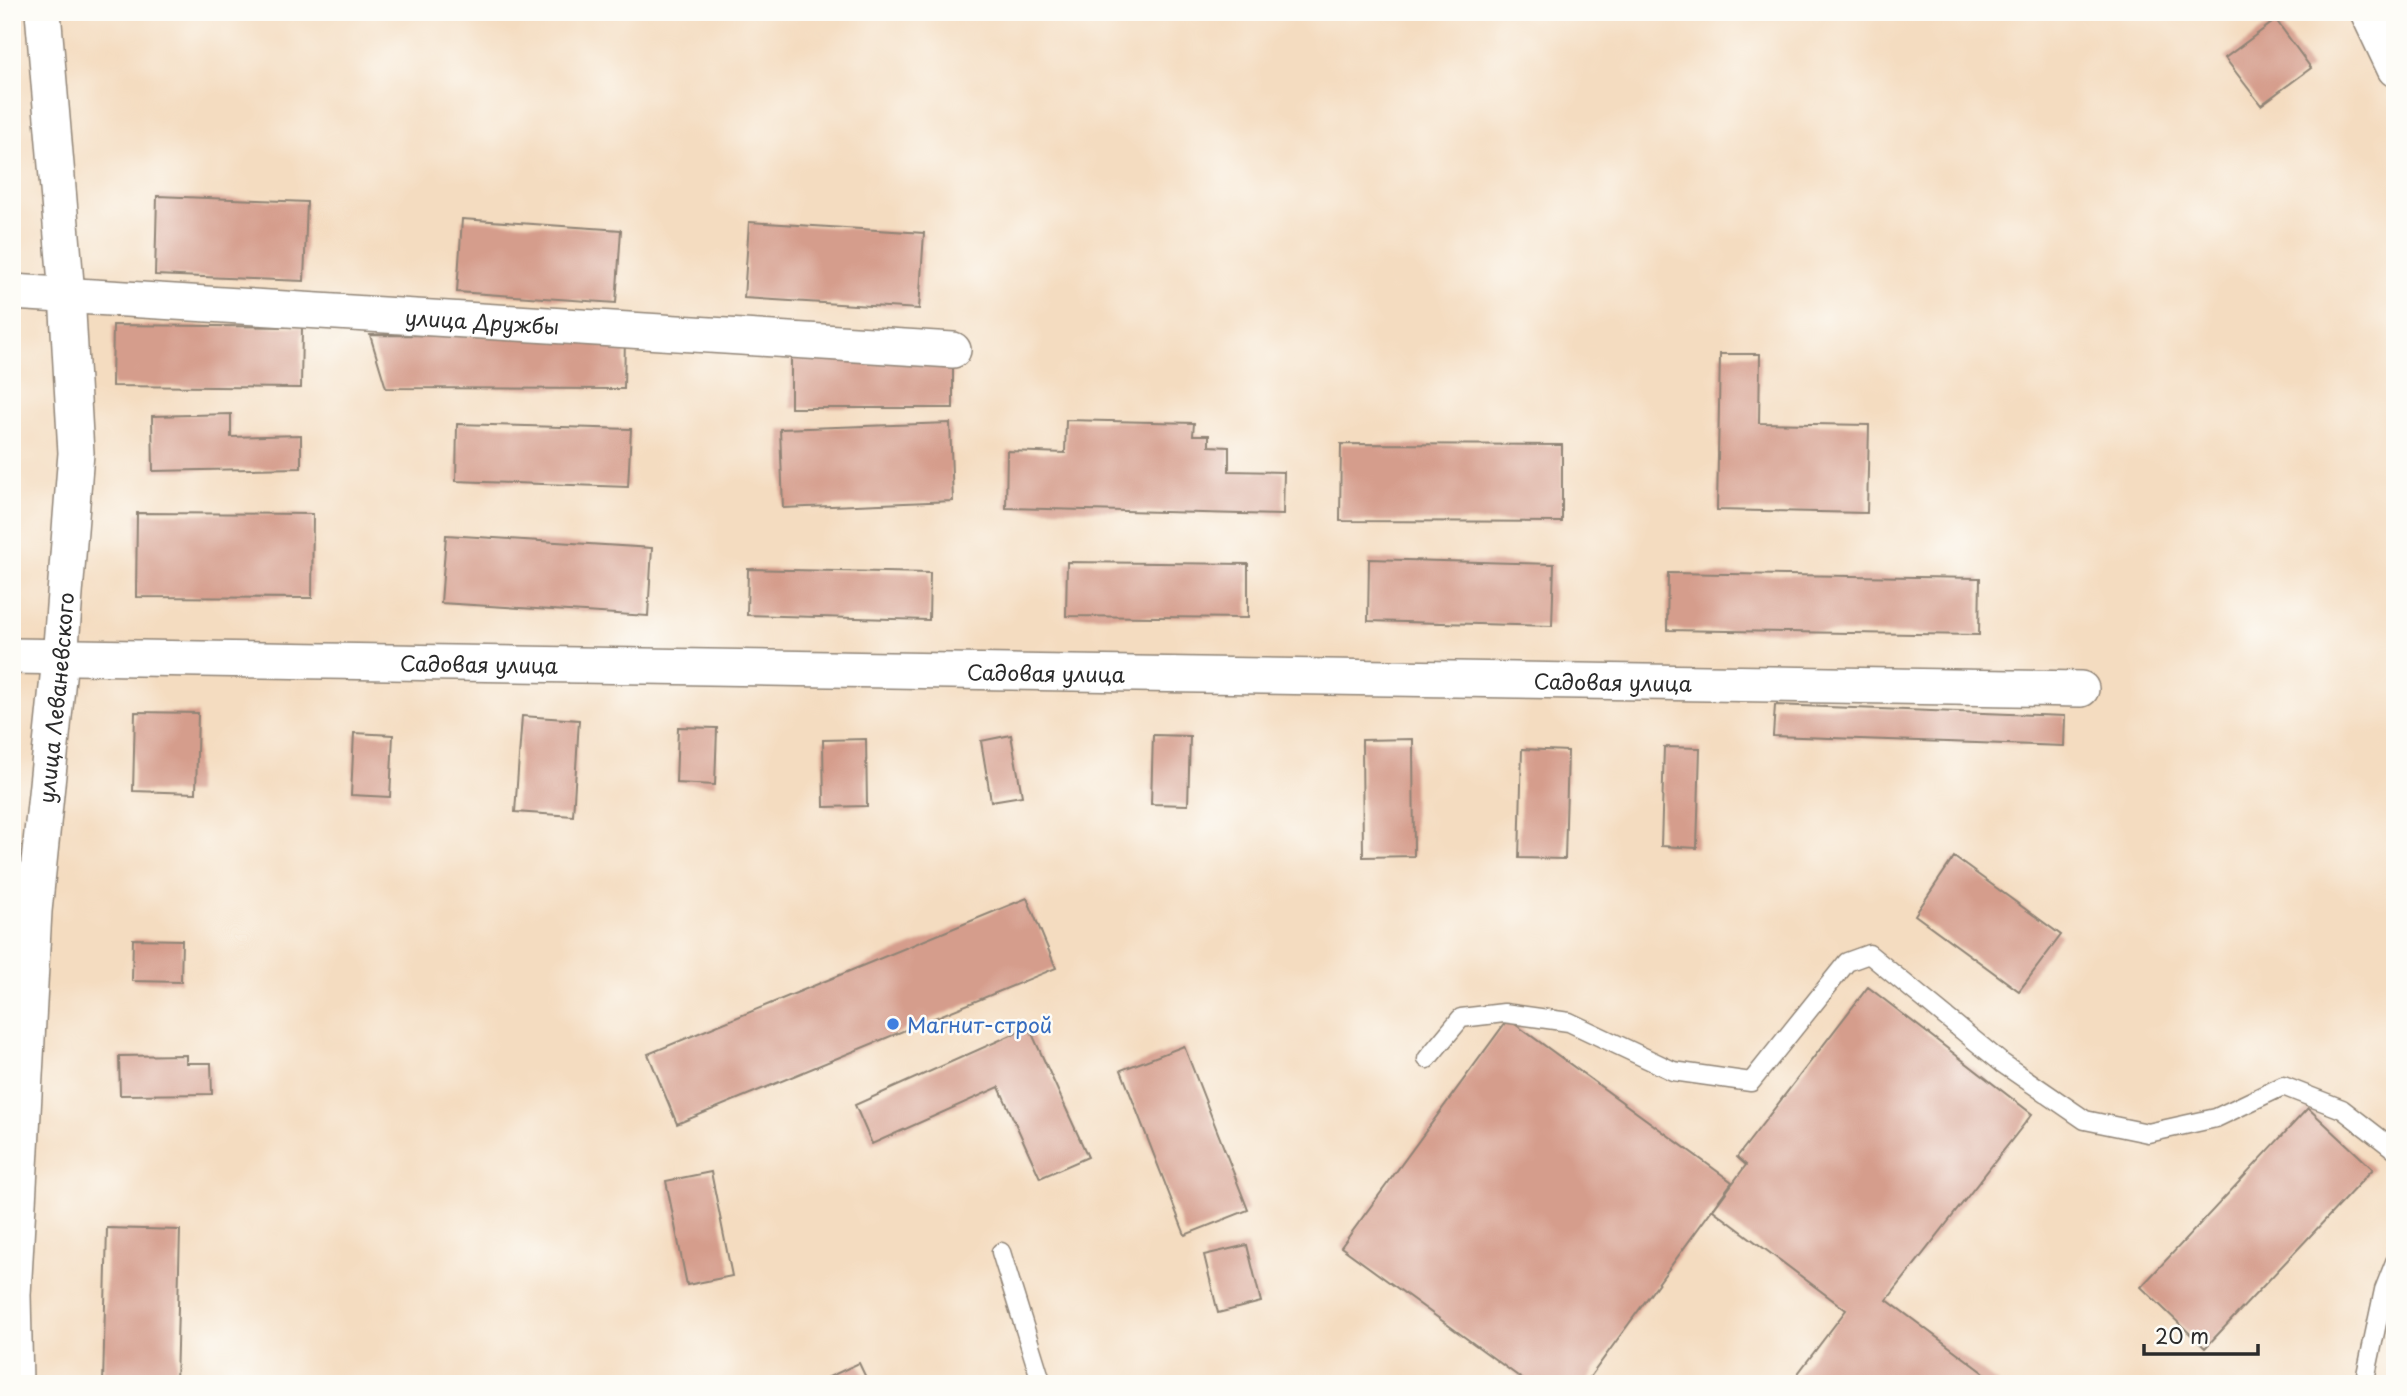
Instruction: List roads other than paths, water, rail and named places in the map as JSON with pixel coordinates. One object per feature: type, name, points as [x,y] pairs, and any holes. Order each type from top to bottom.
[{"type":"street","name":"улица Леваневского","points":[[15,1384],[13,1294],[34,911],[60,659],[76,453],[67,295],[43,12]]},
{"type":"street","points":[[2368,12],[2395,69]]},
{"type":"street","name":"улица Дружбы","points":[[12,292],[953,350]]},
{"type":"street","name":"Садовая улица","points":[[12,656],[60,659],[2081,689]]},
{"type":"lane","points":[[1427,1059],[1461,1018],[1504,1013],[1569,1022],[1673,1071],[1751,1082],[1847,962],[1869,954],[2002,1063],[2085,1120],[2148,1133],[2216,1118],[2283,1086],[2343,1109],[2395,1150]]},
{"type":"lane","points":[[1001,1252],[1042,1384]]},
{"type":"lane","points":[[2364,1384],[2384,1290],[2395,1262]]},
{"type":"place","name":"Магнит-строй","points":[[893,1024]]}]
